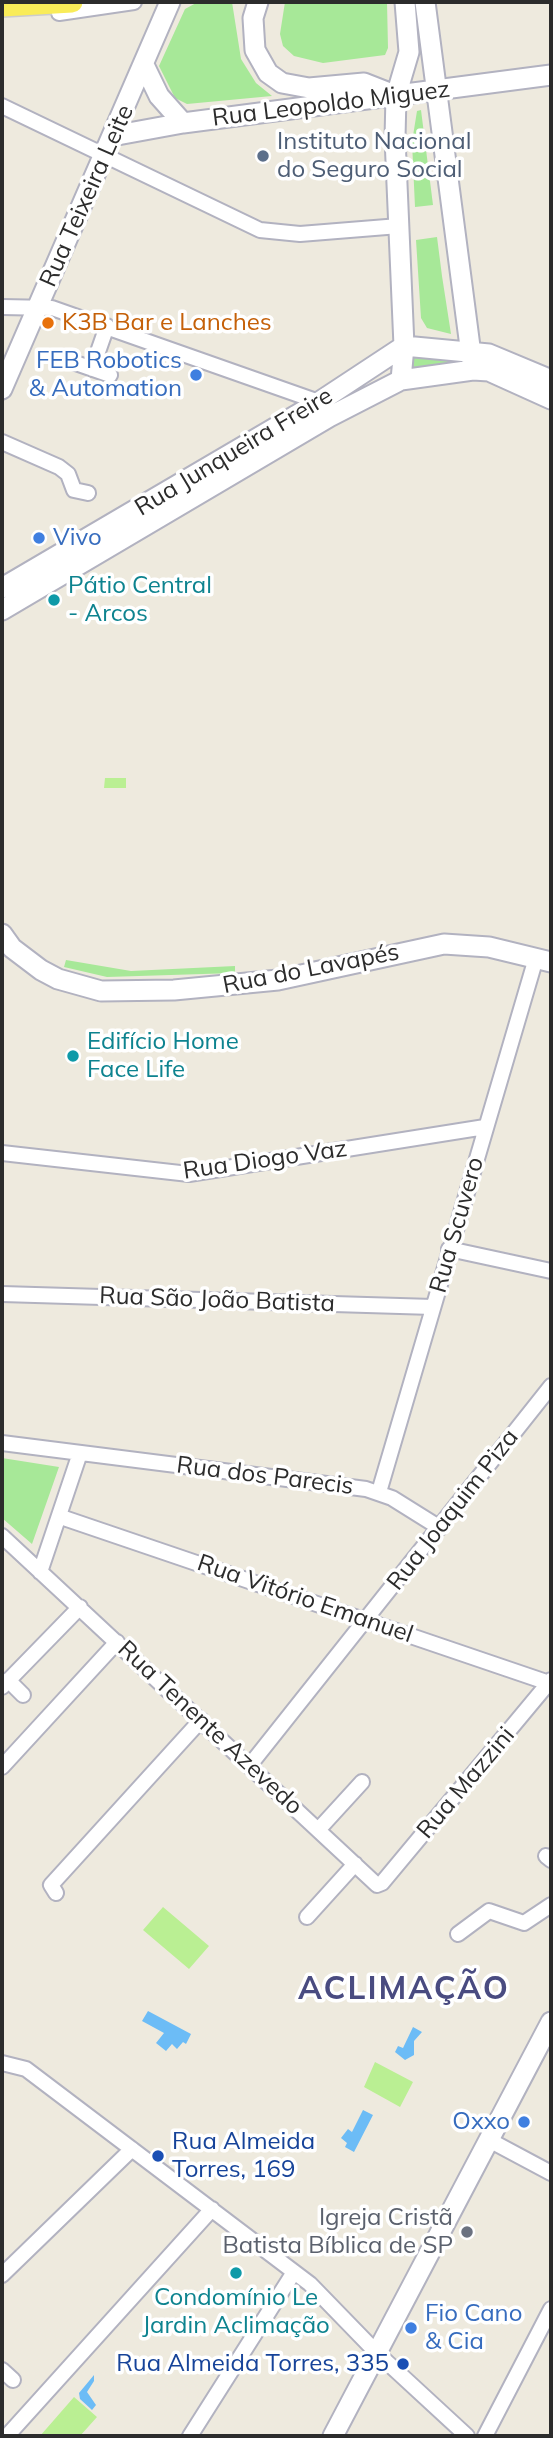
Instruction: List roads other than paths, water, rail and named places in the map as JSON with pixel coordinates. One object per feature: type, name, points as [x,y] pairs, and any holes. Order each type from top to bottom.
[{"type":"main road","points":[[2,6],[72,2]]},
{"type":"main road","name":"Rua Teixeira Leite","points":[[2,389],[170,2]]},
{"type":"main road","points":[[401,380],[404,346],[396,96],[410,52],[405,2]]},
{"type":"main road","points":[[425,2],[472,360]]},
{"type":"main road","points":[[255,3],[253,34],[261,63],[282,83],[296,88],[364,83],[396,96]]},
{"type":"main road","points":[[144,65],[159,96],[183,123]]},
{"type":"main road","name":"Rua Leopoldo Miguez","points":[[108,145],[183,123],[551,75]]},
{"type":"main road","points":[[296,88],[297,108]]},
{"type":"main road","points":[[404,346],[472,360],[551,398]]},
{"type":"main road","name":"Rua Junqueira Freire","points":[[2,610],[106,538],[404,346]]},
{"type":"main road","points":[[472,360],[501,357],[551,380]]},
{"type":"main road","name":"Rua Junqueira Freire","points":[[2,588],[106,538],[401,380],[472,360]]},
{"type":"main road","name":"Rua do Lavapés","points":[[2,934],[12,948],[41,970],[58,979],[101,991],[174,990],[278,980],[444,944],[489,947],[543,960]]},
{"type":"main road","points":[[333,2436],[491,2141],[551,2022]]},
{"type":"street","points":[[2,16],[53,13],[134,2]]},
{"type":"street","points":[[2,106],[108,145],[209,208],[260,230],[300,234],[399,226]]},
{"type":"street","points":[[2,307],[38,306],[107,326],[318,402]]},
{"type":"street","points":[[92,369],[107,326]]},
{"type":"street","points":[[67,360],[110,374]]},
{"type":"street","points":[[2,442],[60,467],[68,474],[74,490],[88,493]]},
{"type":"street","name":"Rua Scuvero","points":[[379,1492],[485,1127],[543,960]]},
{"type":"street","name":"Rua Diogo Vaz","points":[[2,1153],[188,1174],[485,1127]]},
{"type":"street","points":[[449,1249],[551,1271]]},
{"type":"street","name":"Rua São João Batista","points":[[2,1294],[433,1307]]},
{"type":"street","name":"Rua Joaquim Piza","points":[[250,1765],[551,1386]]},
{"type":"street","name":"Rua dos Parecis","points":[[2,1443],[251,1472],[379,1492],[440,1528]]},
{"type":"street","points":[[40,1572],[61,1517],[80,1453]]},
{"type":"street","name":"Rua Vitório Emanuel","points":[[61,1517],[550,1681]]},
{"type":"street","name":"Rua Tenente Azevedo","points":[[2,1536],[379,1885]]},
{"type":"street","points":[[23,1695],[5,1684],[80,1607]]},
{"type":"street","points":[[2,1767],[117,1642]]},
{"type":"street","name":"Rua Mazzini","points":[[379,1885],[550,1681]]},
{"type":"street","points":[[56,1893],[51,1885],[201,1720]]},
{"type":"street","points":[[319,1829],[362,1783]]},
{"type":"street","points":[[307,1917],[355,1864]]},
{"type":"street","points":[[458,1934],[489,1911],[524,1923],[551,1905]]},
{"type":"street","points":[[2,2063],[26,2069],[294,2272],[467,2436]]},
{"type":"street","points":[[491,2141],[551,2173]]},
{"type":"street","points":[[2,2274],[132,2148]]},
{"type":"street","points":[[4,2435],[212,2209]]},
{"type":"street","points":[[190,2436],[294,2272]]},
{"type":"street","points":[[485,2436],[551,2309]]},
{"type":"water","points":[[148,2011],[191,2034],[186,2044],[183,2042],[177,2049],[172,2044],[166,2051],[156,2043],[164,2033],[142,2021]]},
{"type":"water","points":[[413,2027],[422,2032],[414,2041],[414,2055],[405,2060],[395,2052],[398,2046],[403,2048]]},
{"type":"water","points":[[363,2110],[373,2115],[354,2152],[345,2147],[347,2143],[341,2138],[348,2129],[352,2132]]},
{"type":"water","points":[[94,2375],[94,2381],[87,2392],[96,2405],[92,2410],[80,2399],[79,2393]]},
{"type":"place","name":"Instituto Nacional do Seguro Social","points":[[263,156]]},
{"type":"place","name":"K3B Bar e Lanches","points":[[48,323]]},
{"type":"place","name":"FEB Robotics & Automation","points":[[196,375]]},
{"type":"place","name":"Vivo","points":[[39,538]]},
{"type":"place","name":"Pátio Central - Arcos","points":[[54,600]]},
{"type":"place","name":"Edifício Home Face Life","points":[[73,1056]]},
{"type":"place","name":"Oxxo","points":[[524,2122]]},
{"type":"place","name":"Rua Almeida Torres, 169","points":[[158,2156]]},
{"type":"place","name":"Igreja Cristã Batista Bíblica de SP","points":[[467,2232]]},
{"type":"place","name":"Condomínio Le Jardin Aclimação","points":[[236,2273]]},
{"type":"place","name":"Fio Cano & Cia","points":[[411,2328]]},
{"type":"place","name":"Rua Almeida Torres, 335","points":[[403,2364]]},
{"type":"district","name":"ACLIMAÇÃO","points":[[404,1989]]}]
